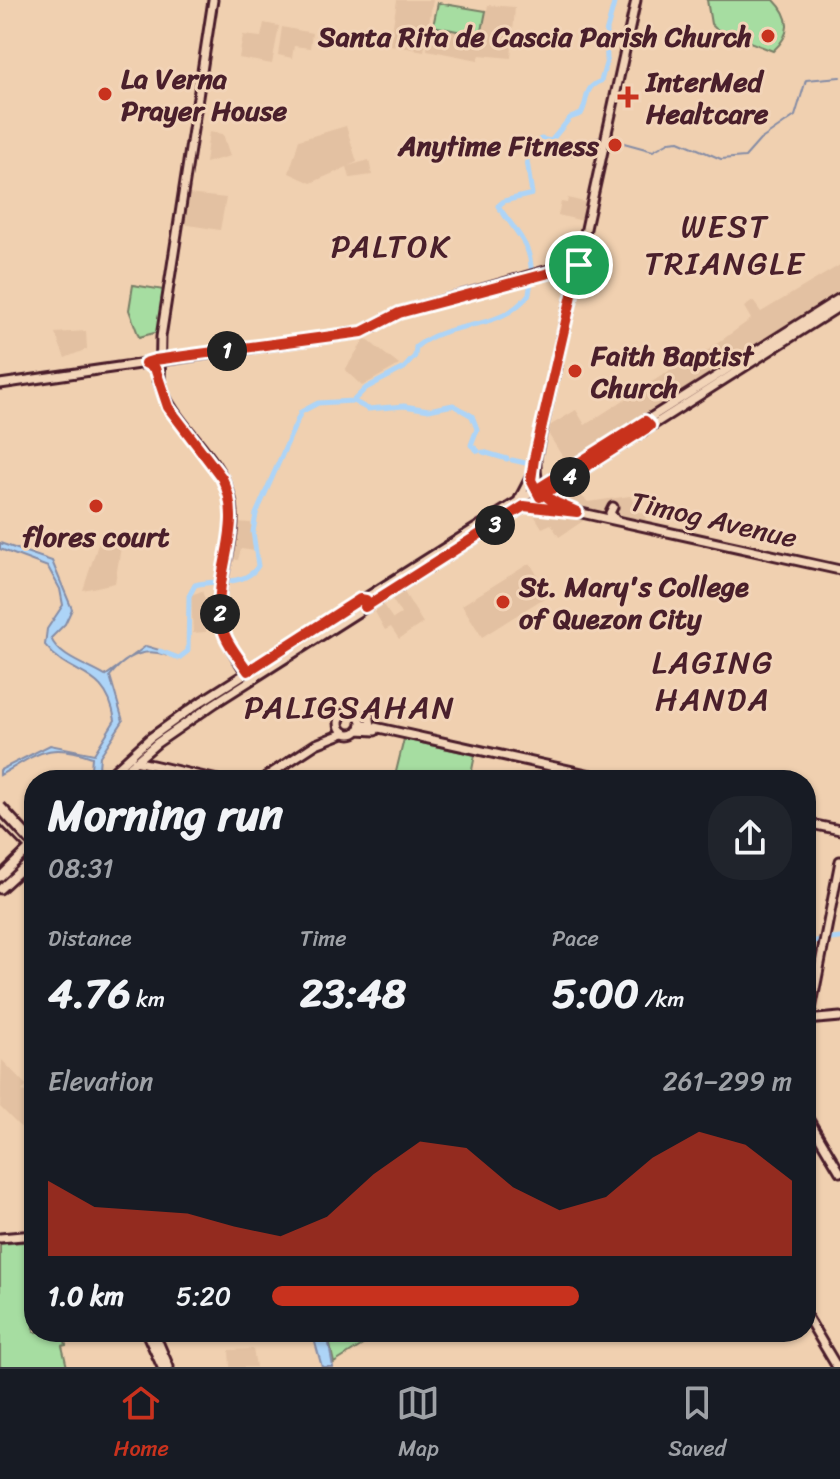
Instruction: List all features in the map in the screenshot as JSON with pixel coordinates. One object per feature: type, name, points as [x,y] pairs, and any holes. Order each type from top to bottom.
[{"type":"highway","points":[[0,810],[11,819]]},
{"type":"highway","points":[[0,810],[24,837]]},
{"type":"highway","points":[[154,1342],[165,1367]]},
{"type":"main road","points":[[213,0],[157,360],[160,385],[168,407],[229,491],[233,519],[220,614],[226,638],[247,672]]},
{"type":"main road","points":[[605,149],[638,0]]},
{"type":"main road","points":[[520,505],[534,467],[638,0]]},
{"type":"main road","points":[[0,383],[362,332],[399,313],[531,275],[561,268],[578,270]]},
{"type":"main road","points":[[561,268],[578,270]]},
{"type":"main road","points":[[651,422],[840,298]]},
{"type":"main road","points":[[116,770],[187,710],[362,603],[375,601],[419,568],[840,306]]},
{"type":"main road","points":[[157,360],[161,337]]},
{"type":"main road","points":[[160,350],[169,359]]},
{"type":"main road","points":[[158,371],[169,359]]},
{"type":"main road","points":[[145,363],[158,371]]},
{"type":"main road","points":[[534,467],[554,483]]},
{"type":"main road","points":[[534,467],[539,492]]},
{"type":"main road","points":[[520,505],[554,506],[554,483]]},
{"type":"main road","name":"Timog Avenue","points":[[539,492],[554,506],[840,570]]},
{"type":"main road","points":[[613,507],[610,513],[615,519]]},
{"type":"main road","points":[[581,512],[585,524]]},
{"type":"main road","points":[[645,526],[649,536]]},
{"type":"main road","points":[[125,770],[205,709],[362,603],[370,593],[419,568]]},
{"type":"main road","points":[[370,593],[367,600],[375,601]]},
{"type":"main road","points":[[187,710],[186,715],[191,716],[205,709]]},
{"type":"main road","points":[[277,770],[325,740],[342,716],[350,712],[359,717],[360,727]]},
{"type":"main road","points":[[369,713],[371,726]]},
{"type":"main road","points":[[339,724],[342,736]]},
{"type":"main road","points":[[325,740],[371,726],[569,770]]},
{"type":"main road","points":[[360,727],[552,770]]},
{"type":"main road","points":[[135,761],[174,770]]},
{"type":"main road","points":[[11,819],[24,835]]},
{"type":"main road","points":[[816,827],[840,833]]},
{"type":"main road","points":[[1,882],[24,858]]},
{"type":"main road","points":[[816,982],[838,888],[840,861]]},
{"type":"main road","points":[[827,930],[838,888]]},
{"type":"main road","points":[[816,1019],[840,1017]]},
{"type":"main road","points":[[816,1132],[840,1172]]},
{"type":"main road","points":[[0,1240],[24,1238]]},
{"type":"main road","points":[[816,1332],[837,1367]]},
{"type":"shaded area","points":[[397,0],[433,0],[424,51],[390,45]]},
{"type":"shaded area","points":[[488,5],[515,7],[511,58],[480,55],[478,60],[427,50],[430,26],[482,36]]},
{"type":"shaded area","points":[[264,23],[279,26],[272,64],[239,58],[243,35],[261,37]]},
{"type":"shaded area","points":[[282,27],[312,33],[310,48],[294,46],[292,58],[278,55]]},
{"type":"shaded area","points":[[346,126],[357,162],[348,166],[369,160],[372,175],[350,178],[347,167],[311,183],[289,173],[299,140]]},
{"type":"shaded area","points":[[209,132],[223,134],[230,156],[205,163]]},
{"type":"shaded area","points":[[187,194],[226,198],[220,230],[182,224]]},
{"type":"shaded area","points":[[568,198],[588,203],[583,221],[558,215],[561,202],[567,203]]},
{"type":"shaded area","points":[[840,265],[840,290],[567,464],[546,430],[551,425],[576,410],[585,425],[686,360],[690,358],[693,361],[751,319],[744,307],[753,301],[761,312]]},
{"type":"shaded area","points":[[86,331],[87,349],[65,358],[55,333]]},
{"type":"shaded area","points":[[365,338],[399,365],[362,386],[345,370]]},
{"type":"shaded area","points":[[570,485],[588,502],[630,496],[636,505],[631,510],[646,514],[645,522],[598,511],[559,537],[551,524],[542,528],[531,510],[562,512],[559,497]]},
{"type":"shaded area","points":[[236,522],[251,523],[255,542],[255,551],[241,549],[238,560],[229,558]]},
{"type":"shaded area","points":[[101,535],[122,541],[115,583],[83,590]]},
{"type":"shaded area","name":"St. Mary's College of Quezon City","points":[[530,563],[546,590],[544,598],[482,637],[462,605]]},
{"type":"shaded area","points":[[202,591],[205,599],[210,599],[210,605],[217,605],[216,618],[205,619],[206,632],[193,633],[191,595]]},
{"type":"shaded area","points":[[404,592],[423,623],[399,639],[391,627],[385,630],[374,610],[383,605],[393,619],[401,614],[392,599]]},
{"type":"shaded area","points":[[2,1060],[24,1083],[24,1128],[0,1107]]},
{"type":"shaded area","points":[[253,1349],[256,1367],[230,1367],[229,1350]]},
{"type":"green space","points":[[707,0],[774,0],[784,13],[786,33],[773,51],[716,29],[711,24]]},
{"type":"green space","points":[[438,3],[486,11],[481,36],[433,26]]},
{"type":"green space","points":[[133,285],[164,290],[158,332],[139,337],[129,310]]},
{"type":"green space","points":[[404,739],[475,755],[472,770],[396,770]]},
{"type":"green space","points":[[24,1242],[24,1342],[65,1342],[66,1345],[62,1346],[67,1367],[0,1367],[0,1244]]},
{"type":"green space","points":[[329,1342],[367,1342],[334,1363]]},
{"type":"water","points":[[0,543],[52,561],[72,609],[65,624],[51,638],[67,656],[105,676],[120,665],[110,676],[123,721],[100,756],[99,770],[91,770],[92,757],[54,750],[24,761],[0,775],[0,770],[50,745],[94,754],[115,720],[104,690],[55,656],[45,645],[47,629],[63,605],[60,589],[48,567],[0,549]]},
{"type":"water","points":[[146,646],[166,652],[166,655],[150,652],[123,663]]},
{"type":"water","points":[[315,1342],[329,1342],[333,1367],[322,1367]]},
{"type":"waterway","points":[[160,651],[179,658],[188,651],[189,596],[195,585],[238,580],[258,566],[253,532],[256,514],[301,412],[318,403],[353,401],[366,388],[404,368],[415,356],[416,347],[430,338],[504,315],[529,294],[529,255],[520,236],[498,206],[504,201],[532,194],[525,148],[541,139],[551,141],[570,118],[581,114],[589,90],[601,81],[607,60],[606,33],[615,0]]},
{"type":"waterway","points":[[613,140],[653,151],[669,142],[679,141],[721,159],[745,157],[760,140],[795,116],[806,80],[840,77]]},
{"type":"waterway","points":[[551,141],[574,155],[583,151],[593,139],[601,138]]},
{"type":"waterway","points":[[353,401],[368,409],[404,406],[429,410],[453,405],[472,416],[477,429],[471,445],[478,451]]},
{"type":"waterway","points":[[483,452],[507,459]]},
{"type":"waterway","points":[[512,460],[530,464]]},
{"type":"waterway","points":[[816,941],[840,938]]},
{"type":"place","name":"Santa Rita de Cascia Parish Church","points":[[768,36]]},
{"type":"place","name":"La Verna Prayer House","points":[[105,94]]},
{"type":"place","name":"InterMed Healtcare","points":[[628,97]]},
{"type":"place","name":"Anytime Fitness","points":[[615,145]]},
{"type":"place","name":"Faith Baptist Church","points":[[575,371]]},
{"type":"place","name":"flores court","points":[[96,506]]},
{"type":"place","name":"St. Mary's College of Quezon City","points":[[503,602]]},
{"type":"district","name":"WEST TRIANGLE","points":[[725,244]]},
{"type":"district","name":"PALTOK","points":[[391,246]]},
{"type":"district","name":"LAGING HANDA","points":[[713,680]]},
{"type":"district","name":"PALIGSAHAN","points":[[350,707]]},
{"type":"route","points":[[579,265],[534,459],[533,487],[540,497],[542,495],[544,494],[557,485],[650,426],[645,421],[539,488],[544,494],[551,502],[577,512],[524,506],[365,607],[366,600],[360,599],[248,671],[226,638],[221,619],[221,593],[233,519],[229,491],[166,404],[157,371],[150,363],[145,363],[155,360],[362,332],[399,313],[569,264],[579,265]]}]
